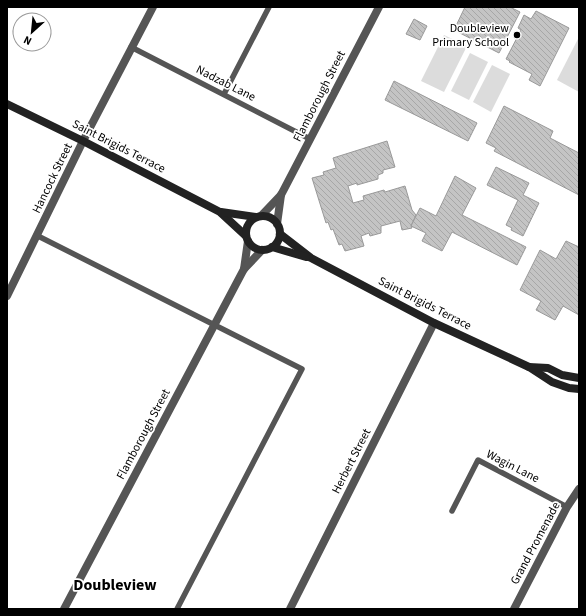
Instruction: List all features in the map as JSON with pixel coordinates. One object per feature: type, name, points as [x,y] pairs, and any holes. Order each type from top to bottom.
[{"type":"street","name":"Hancock Street","points":[[7,296],[38,236],[83,141],[153,7]]},
{"type":"street","name":"Flamborough Street","points":[[259,217],[281,195],[379,7]]},
{"type":"street","name":"Saint Brigids Terrace","points":[[7,104],[83,141],[220,212],[247,239]]},
{"type":"street","name":"Flamborough Street","points":[[277,224],[281,195]]},
{"type":"street","name":"Saint Brigids Terrace","points":[[220,212],[259,217]]},
{"type":"street","points":[[259,217],[273,219],[277,224],[280,234],[277,242],[272,248],[262,250],[256,249],[247,239],[247,225],[251,220],[259,217]]},
{"type":"street","name":"Saint Brigids Terrace","points":[[280,234],[311,258],[434,323],[529,367],[552,382],[569,388],[579,389]]},
{"type":"street","name":"Flamborough Street","points":[[244,270],[247,239]]},
{"type":"street","name":"Saint Brigids Terrace","points":[[272,248],[311,258]]},
{"type":"street","name":"Flamborough Street","points":[[64,609],[244,270],[262,250]]},
{"type":"street","name":"Herbert Street","points":[[290,609],[434,323]]},
{"type":"street","name":"Saint Brigids Terrace","points":[[529,367],[548,368],[562,375],[579,378]]},
{"type":"street","name":"Grand Promenade","points":[[514,609],[567,507],[579,490]]},
{"type":"lane","points":[[224,94],[269,7]]},
{"type":"lane","name":"Nadzab Lane","points":[[131,48],[310,139]]},
{"type":"lane","points":[[38,236],[302,369],[177,609]]},
{"type":"lane","name":"Wagin Lane","points":[[452,511],[478,460],[567,507]]},
{"type":"shaded area","points":[[444,35],[467,46],[444,92],[421,81]]},
{"type":"shaded area","points":[[579,37],[579,92],[557,80]]},
{"type":"shaded area","points":[[470,53],[488,62],[469,100],[451,91]]},
{"type":"shaded area","points":[[492,65],[510,74],[491,112],[473,102]]},
{"type":"building","points":[[465,7],[510,7],[520,12],[499,53],[454,30]]},
{"type":"building","points":[[536,11],[569,28],[540,86],[529,80],[532,74],[506,59],[521,30],[518,28],[524,15],[531,19]]},
{"type":"building","points":[[414,19],[427,26],[420,40],[406,34]]},
{"type":"building","points":[[394,81],[477,123],[468,141],[385,100]]},
{"type":"building","points":[[504,106],[553,131],[550,138],[579,153],[579,195],[494,151],[496,148],[486,143]]},
{"type":"building","points":[[387,141],[395,167],[383,170],[383,173],[378,175],[378,179],[348,186],[353,203],[364,200],[363,196],[384,190],[385,192],[405,186],[412,210],[416,215],[411,226],[412,228],[402,230],[400,221],[381,226],[381,233],[370,236],[369,233],[361,236],[364,246],[345,251],[342,244],[339,245],[333,229],[331,230],[328,222],[326,223],[312,178],[324,175],[323,172],[336,168],[333,158]]},
{"type":"building","points":[[496,167],[529,183],[523,195],[539,203],[523,236],[511,230],[512,228],[506,225],[518,200],[487,185]]},
{"type":"building","points":[[455,176],[476,188],[462,215],[526,247],[517,265],[452,232],[442,251],[422,241],[426,233],[411,226],[420,208],[436,216]]},
{"type":"building","points":[[566,241],[579,247],[579,315],[563,306],[555,320],[536,310],[541,301],[520,290],[540,250],[556,259]]},
{"type":"place","name":"Doubleview Primary School","points":[[517,35]]},
{"type":"district","name":"Doubleview","points":[[115,584]]}]
